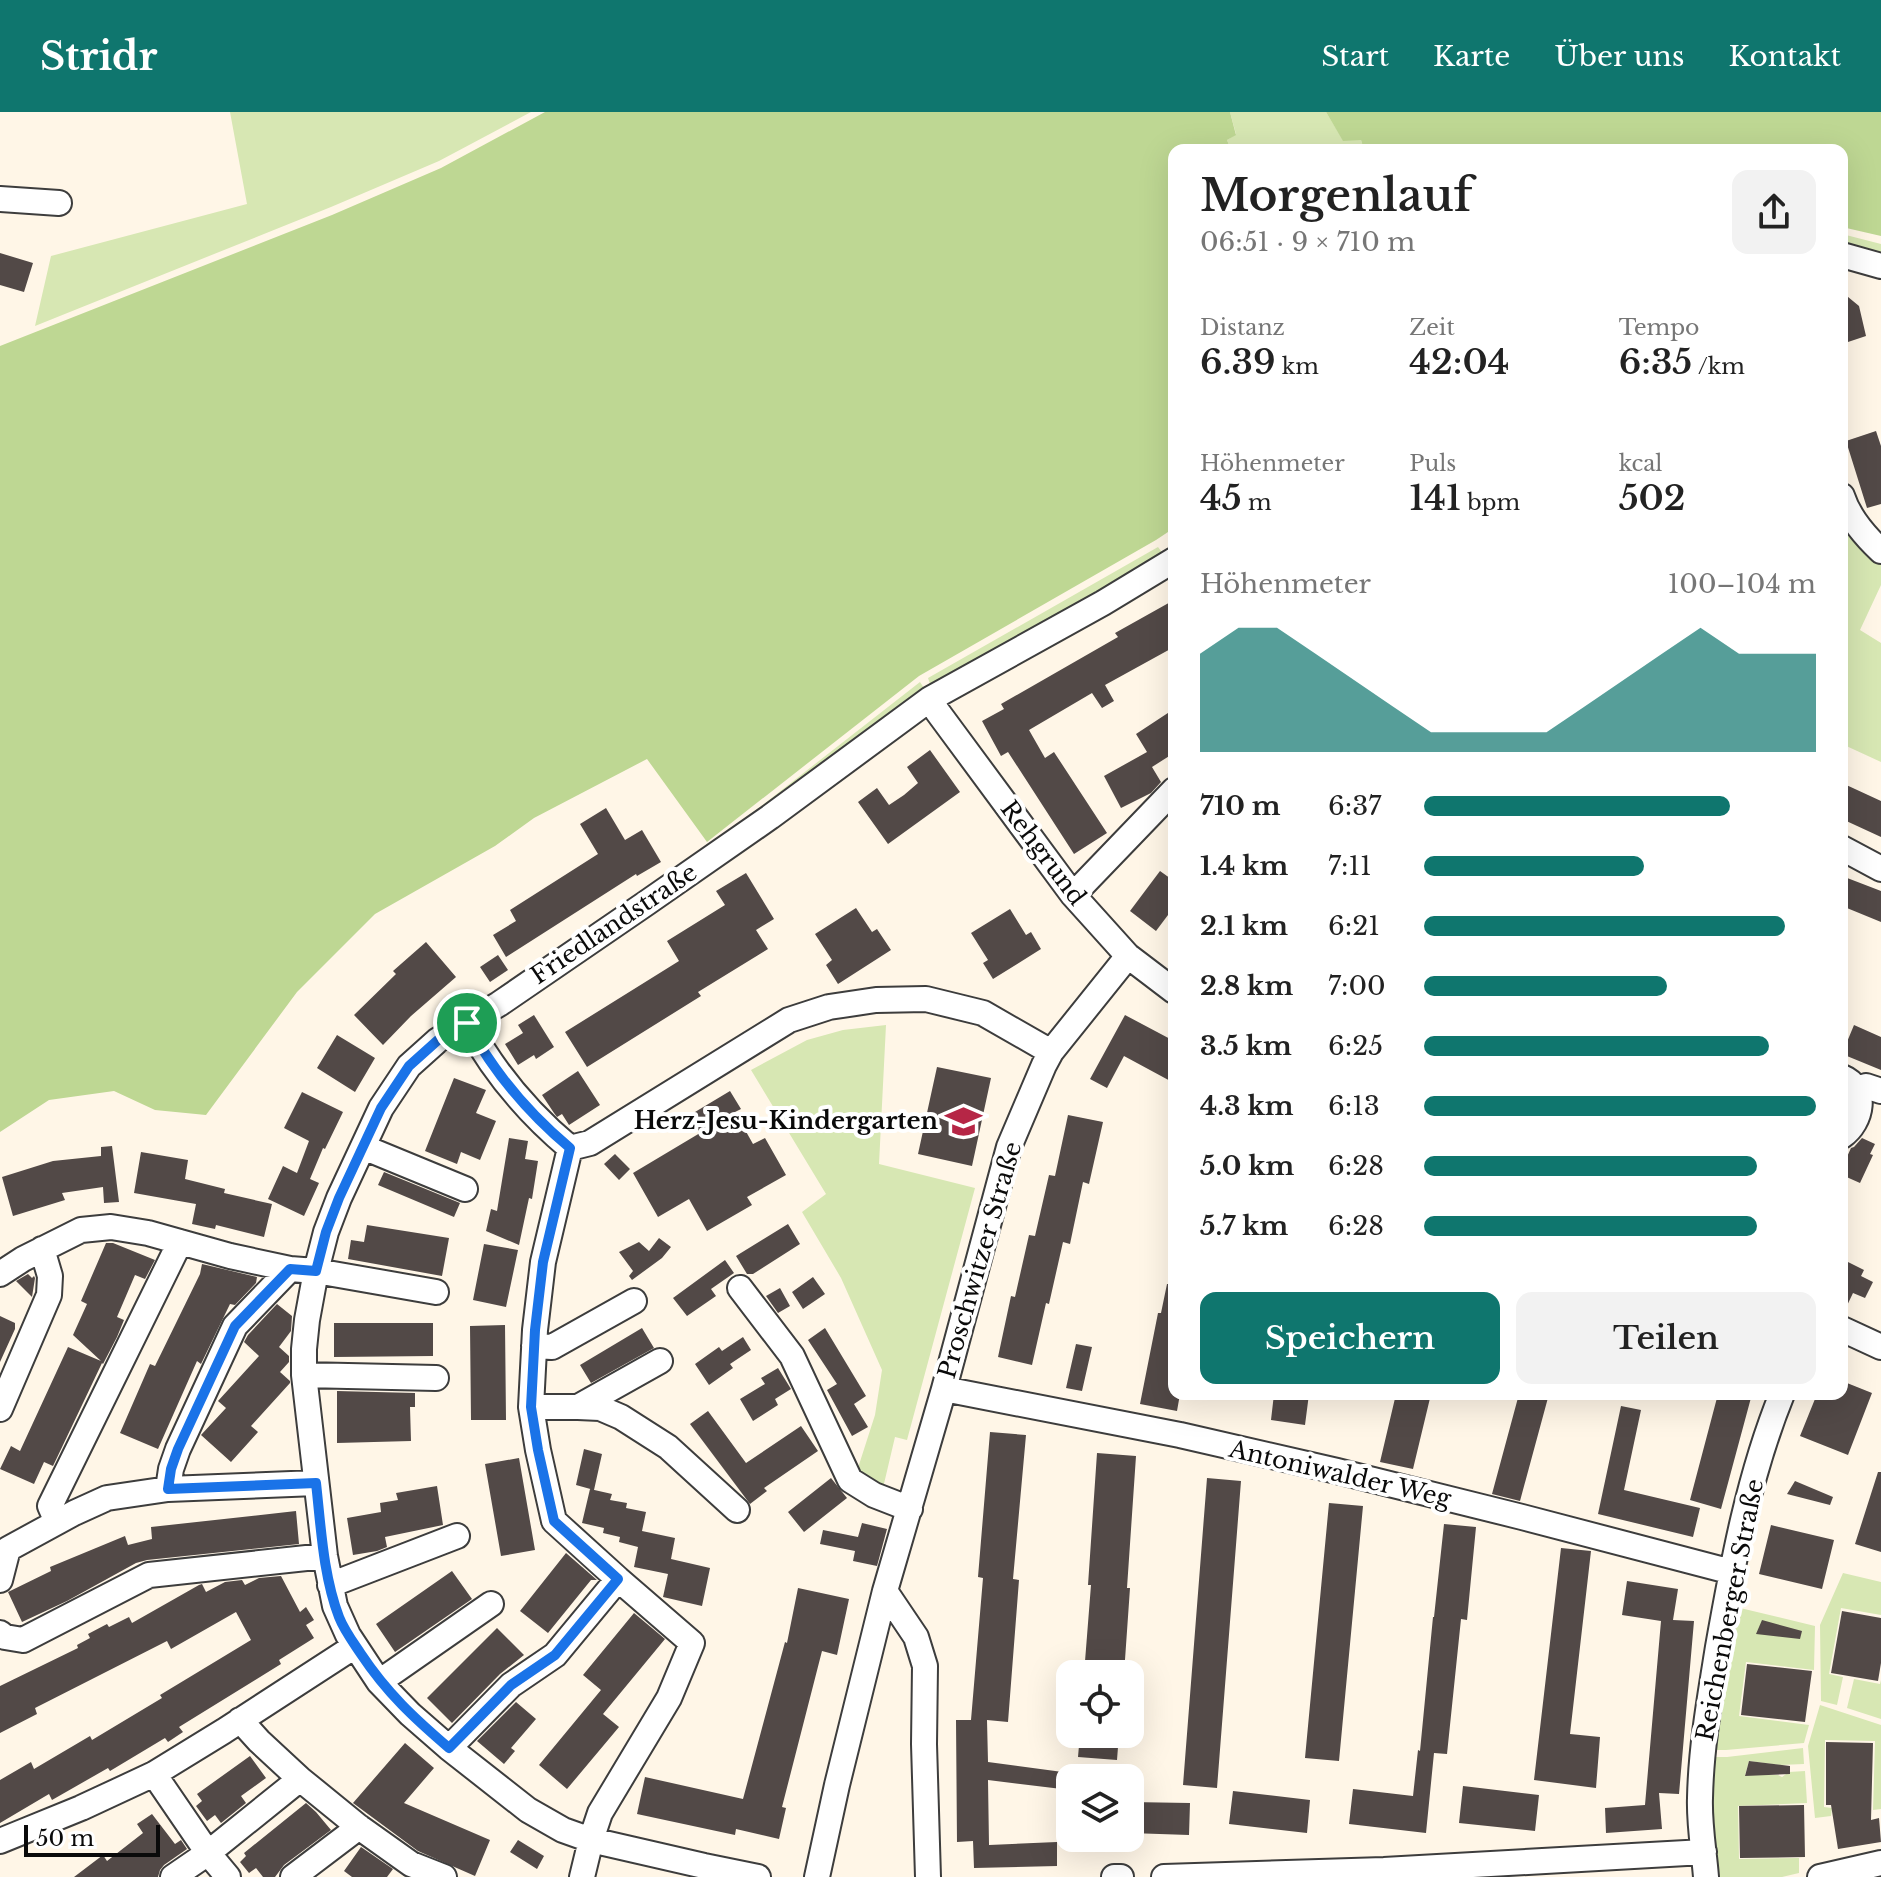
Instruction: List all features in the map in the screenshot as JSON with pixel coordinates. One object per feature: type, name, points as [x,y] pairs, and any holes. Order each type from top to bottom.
[{"type":"street","points":[[0,199],[59,203]]},
{"type":"street","points":[[1848,257],[1881,266]]},
{"type":"street","points":[[1848,511],[1861,532],[1881,551]]},
{"type":"street","name":"Friedlandstraße","points":[[758,1877],[591,1840],[563,1830],[528,1810],[449,1748],[379,1682],[340,1620],[330,1585],[316,1483],[304,1349],[316,1271],[326,1232],[381,1108],[409,1066],[438,1040],[511,995],[770,817],[930,699],[1168,565]]},
{"type":"street","name":"Rehgrund","points":[[930,699],[1073,895],[1128,956],[1168,981]]},
{"type":"street","points":[[1073,895],[1168,796]]},
{"type":"street","points":[[1848,851],[1881,869]]},
{"type":"street","name":"Proschwitzer Straße","points":[[817,1877],[885,1591],[944,1389],[1009,1147],[1051,1052],[1128,956]]},
{"type":"street","points":[[570,1148],[590,1143],[789,1020],[829,1007],[876,1000],[926,999],[983,1013],[1051,1052]]},
{"type":"street","points":[[467,1023],[511,1090],[570,1148]]},
{"type":"street","points":[[1848,1132],[1861,1105],[1860,1086]]},
{"type":"street","points":[[363,1147],[465,1189]]},
{"type":"street","points":[[570,1148],[543,1262],[531,1407],[554,1521],[692,1643],[669,1698],[600,1813],[582,1877]]},
{"type":"street","points":[[0,1274],[81,1230],[111,1227],[290,1269],[436,1292]]},
{"type":"street","points":[[57,1522],[50,1506],[180,1242]]},
{"type":"street","points":[[0,1409],[49,1295],[50,1276],[42,1249]]},
{"type":"street","points":[[168,1489],[178,1449],[235,1326],[290,1269]]},
{"type":"street","points":[[740,1288],[792,1356],[850,1480],[874,1495],[910,1509]]},
{"type":"street","points":[[534,1346],[552,1347],[634,1301]]},
{"type":"street","points":[[1848,1332],[1881,1347]]},
{"type":"street","points":[[578,1407],[660,1361]]},
{"type":"street","points":[[304,1375],[436,1378]]},
{"type":"street","name":"Antoniwalder Weg","points":[[944,1389],[1180,1435],[1337,1471],[1732,1572]]},
{"type":"street","name":"Reichenberger Straße","points":[[1706,1877],[1700,1802],[1702,1754],[1732,1572],[1762,1447],[1780,1400]]},
{"type":"street","points":[[531,1407],[600,1408],[621,1417],[668,1447],[737,1510]]},
{"type":"street","points":[[0,1580],[8,1549],[107,1498],[168,1489],[316,1483]]},
{"type":"street","points":[[330,1585],[457,1536]]},
{"type":"street","points":[[0,1633],[23,1640],[149,1575],[325,1556]]},
{"type":"street","points":[[449,1748],[511,1685],[555,1655],[618,1579]]},
{"type":"street","points":[[885,1591],[916,1637],[925,1666],[928,1877]]},
{"type":"street","points":[[379,1682],[491,1604]]},
{"type":"street","points":[[0,1841],[154,1774],[355,1646]]},
{"type":"street","points":[[240,1720],[300,1779],[408,1870],[444,1877]]},
{"type":"street","points":[[154,1774],[228,1877]]},
{"type":"street","points":[[173,1877],[300,1779]]},
{"type":"street","points":[[293,1877],[359,1827]]},
{"type":"street","points":[[1164,1877],[1577,1869],[1704,1852]]},
{"type":"street","points":[[1820,1877],[1881,1863]]},
{"type":"street","points":[[1114,1877],[1121,1877]]},
{"type":"green space","points":[[230,112],[531,112],[439,161],[35,326],[51,256],[247,204]]},
{"type":"green space","points":[[545,112],[1230,112],[1236,135],[1227,140],[1229,144],[1168,144],[1168,532],[919,676],[707,842],[647,759],[534,818],[495,846],[375,914],[297,992],[206,1115],[155,1110],[114,1091],[49,1100],[0,1132],[0,346],[332,215],[441,168]]},
{"type":"green space","points":[[1230,112],[1326,112],[1343,140],[1361,140],[1362,144],[1229,144],[1227,140],[1236,134]]},
{"type":"green space","points":[[1326,112],[1881,112],[1881,236],[1848,228],[1848,144],[1362,144],[1361,140],[1343,141]]},
{"type":"green space","points":[[1848,236],[1881,244],[1881,256],[1848,247]]},
{"type":"green space","points":[[1848,515],[1881,559],[1881,585],[1860,630],[1881,643],[1881,762],[1848,747]]},
{"type":"green space","points":[[1158,547],[1164,555],[1098,595],[930,684],[928,678]]},
{"type":"green space","points":[[920,682],[924,688],[765,810],[646,890],[760,807]]},
{"type":"green space","points":[[886,1025],[879,1164],[975,1188],[907,1440],[895,1437],[883,1488],[857,1471],[875,1415],[882,1370],[841,1278],[802,1212],[826,1194],[751,1070],[807,1040],[843,1030]]},
{"type":"green space","points":[[1843,1573],[1881,1582],[1881,1615],[1841,1608],[1829,1674],[1843,1677],[1837,1705],[1821,1701],[1820,1625]]},
{"type":"green space","points":[[1736,1607],[1815,1626],[1814,1670],[1746,1662],[1739,1716],[1809,1725],[1804,1743],[1712,1750]]},
{"type":"green space","points":[[1854,1679],[1880,1684],[1881,1680],[1881,1719],[1847,1708]]},
{"type":"green space","points":[[1820,1705],[1881,1725],[1881,1809],[1873,1810],[1875,1741],[1825,1740],[1824,1807],[1832,1808],[1831,1816],[1815,1818],[1808,1746]]},
{"type":"green space","points":[[1803,1748],[1804,1764],[1749,1761],[1745,1775],[1782,1777],[1789,1772],[1805,1771],[1807,1803],[1738,1806],[1739,1859],[1799,1858],[1799,1873],[1782,1877],[1716,1877],[1709,1803],[1712,1757]]},
{"type":"building","points":[[0,253],[33,263],[24,292],[0,285]]},
{"type":"building","points":[[1848,297],[1859,306],[1866,336],[1848,342]]},
{"type":"building","points":[[1876,431],[1881,446],[1881,504],[1867,508],[1848,440]]},
{"type":"building","points":[[1168,603],[1168,650],[1105,685],[1114,701],[1102,708],[1092,693],[1029,730],[1045,758],[1054,752],[1107,833],[1074,854],[1008,752],[1001,756],[982,721],[1004,709],[1001,704],[1118,637],[1115,633]]},
{"type":"building","points":[[1168,713],[1168,757],[1152,767],[1161,782],[1151,793],[1121,808],[1104,776],[1147,752],[1136,734]]},
{"type":"building","points":[[930,750],[960,792],[888,844],[858,802],[877,788],[889,805],[904,795],[918,783],[907,767]]},
{"type":"building","points":[[1848,786],[1881,801],[1881,837],[1848,822]]},
{"type":"building","points":[[606,808],[625,840],[642,830],[661,862],[636,874],[506,957],[493,935],[516,921],[510,910],[598,854],[580,824]]},
{"type":"building","points":[[1160,871],[1168,877],[1168,915],[1156,931],[1130,911]]},
{"type":"building","points":[[746,873],[774,919],[756,930],[768,949],[698,992],[701,996],[587,1067],[565,1032],[679,961],[667,941],[725,905],[716,891]]},
{"type":"building","points":[[1848,878],[1881,891],[1881,922],[1848,908]]},
{"type":"building","points":[[856,908],[872,932],[877,929],[891,950],[838,984],[826,965],[832,960],[815,934]]},
{"type":"building","points":[[1010,909],[1026,935],[1031,932],[1041,949],[993,979],[983,963],[988,960],[971,933]]},
{"type":"building","points":[[426,942],[456,977],[383,1045],[354,1015],[396,974],[393,971]]},
{"type":"building","points":[[498,955],[508,970],[490,982],[480,967]]},
{"type":"building","points":[[534,1015],[554,1047],[536,1059],[534,1055],[518,1065],[505,1044],[523,1033],[518,1025]]},
{"type":"building","points":[[1125,1015],[1168,1038],[1168,1080],[1124,1056],[1107,1088],[1090,1079]]},
{"type":"building","points":[[1854,1025],[1881,1037],[1881,1070],[1848,1056],[1848,1040]]},
{"type":"building","points":[[337,1035],[375,1058],[355,1092],[317,1068]]},
{"type":"building","points":[[937,1067],[991,1078],[972,1166],[918,1154]]},
{"type":"building","points":[[578,1071],[600,1105],[569,1125],[562,1114],[557,1117],[542,1095]]},
{"type":"building","points":[[454,1078],[486,1090],[476,1113],[496,1121],[480,1160],[461,1152],[457,1164],[425,1151]]},
{"type":"building","points":[[730,1091],[741,1109],[735,1112],[753,1144],[765,1138],[786,1175],[747,1197],[752,1205],[707,1231],[689,1199],[658,1217],[633,1173],[700,1133],[690,1115]]},
{"type":"building","points":[[302,1092],[343,1112],[310,1179],[319,1183],[304,1216],[268,1199],[283,1166],[297,1173],[309,1141],[284,1128]]},
{"type":"building","points":[[1068,1115],[1103,1122],[1089,1184],[1083,1182],[1070,1244],[1063,1242],[1032,1365],[998,1357],[1011,1296],[1015,1297],[1029,1235],[1035,1236],[1049,1175],[1055,1176]]},
{"type":"building","points":[[509,1138],[528,1141],[525,1159],[538,1161],[532,1199],[529,1198],[519,1245],[486,1231],[491,1209],[497,1211]]},
{"type":"building","points":[[1862,1138],[1875,1144],[1860,1183],[1848,1178],[1848,1155]]},
{"type":"building","points":[[112,1146],[119,1202],[104,1203],[103,1187],[62,1193],[65,1200],[13,1216],[2,1177],[53,1161],[101,1156],[101,1147]]},
{"type":"building","points":[[141,1152],[188,1160],[185,1179],[225,1189],[224,1193],[272,1204],[264,1237],[216,1225],[215,1229],[192,1224],[196,1204],[134,1193]]},
{"type":"building","points":[[615,1154],[630,1169],[619,1180],[604,1164]]},
{"type":"building","points":[[384,1172],[460,1203],[454,1217],[378,1185]]},
{"type":"building","points":[[788,1224],[800,1244],[753,1274],[747,1274],[736,1256]]},
{"type":"building","points":[[367,1225],[449,1238],[442,1276],[348,1259],[351,1240],[364,1242]]},
{"type":"building","points":[[659,1238],[671,1247],[662,1258],[632,1280],[629,1276],[633,1271],[619,1252],[639,1242],[649,1251]]},
{"type":"building","points":[[106,1243],[155,1260],[145,1279],[135,1275],[117,1317],[124,1320],[117,1337],[53,1466],[44,1462],[34,1484],[0,1469],[11,1446],[20,1451],[68,1347],[101,1361],[73,1335],[87,1304],[81,1301]]},
{"type":"building","points":[[484,1244],[518,1250],[506,1307],[473,1300]]},
{"type":"building","points":[[725,1260],[734,1273],[711,1289],[716,1296],[687,1316],[673,1298]]},
{"type":"building","points":[[1848,1262],[1864,1270],[1861,1276],[1873,1282],[1865,1298],[1853,1293],[1848,1304]]},
{"type":"building","points":[[202,1264],[257,1277],[256,1283],[235,1305],[230,1304],[201,1364],[197,1361],[158,1449],[120,1433],[150,1364],[155,1366]]},
{"type":"building","points":[[28,1274],[35,1278],[32,1297],[16,1281]]},
{"type":"building","points":[[813,1277],[825,1294],[803,1309],[792,1292]]},
{"type":"building","points":[[1168,1284],[1168,1400],[1179,1400],[1177,1411],[1140,1404],[1158,1313],[1161,1313]]},
{"type":"building","points":[[780,1288],[790,1306],[778,1313],[766,1296]]},
{"type":"building","points":[[277,1304],[292,1316],[291,1331],[279,1347],[289,1356],[289,1362],[280,1372],[290,1383],[251,1426],[258,1432],[231,1462],[201,1435],[226,1408],[218,1401],[259,1356],[244,1342]]},
{"type":"building","points":[[0,1316],[15,1323],[15,1329],[0,1362]]},
{"type":"building","points":[[334,1323],[433,1323],[433,1356],[334,1357]]},
{"type":"building","points":[[505,1325],[506,1420],[471,1420],[470,1326]]},
{"type":"building","points":[[642,1328],[654,1348],[591,1383],[580,1365]]},
{"type":"building","points":[[825,1328],[866,1396],[854,1404],[868,1427],[852,1436],[827,1390],[837,1384],[808,1340]]},
{"type":"building","points":[[743,1337],[751,1350],[730,1364],[733,1368],[709,1385],[695,1364],[719,1347],[722,1351]]},
{"type":"building","points":[[1076,1344],[1092,1347],[1082,1391],[1066,1388]]},
{"type":"building","points":[[778,1368],[791,1389],[775,1399],[778,1405],[753,1421],[740,1399],[765,1384],[761,1378]]},
{"type":"building","points":[[1848,1383],[1872,1393],[1848,1455],[1800,1436],[1815,1400],[1848,1400]]},
{"type":"building","points":[[337,1391],[415,1393],[415,1407],[410,1407],[411,1441],[337,1443]]},
{"type":"building","points":[[1273,1400],[1308,1400],[1305,1425],[1271,1420]]},
{"type":"building","points":[[1395,1400],[1430,1400],[1413,1469],[1380,1462]]},
{"type":"building","points":[[1517,1400],[1547,1400],[1520,1501],[1492,1494]]},
{"type":"building","points":[[1716,1400],[1750,1400],[1721,1509],[1690,1500]]},
{"type":"building","points":[[1621,1406],[1641,1410],[1624,1490],[1700,1508],[1693,1537],[1598,1514]]},
{"type":"building","points":[[708,1411],[746,1463],[801,1426],[818,1451],[764,1488],[767,1491],[750,1504],[690,1424]]},
{"type":"building","points":[[990,1432],[1026,1435],[1013,1579],[1019,1580],[1008,1722],[987,1720],[988,1762],[1056,1771],[1056,1788],[988,1780],[989,1845],[1056,1842],[1057,1866],[974,1868],[973,1841],[957,1842],[956,1720],[971,1720],[983,1578],[978,1577]]},
{"type":"building","points":[[584,1449],[602,1454],[594,1490],[576,1485]]},
{"type":"building","points":[[1097,1453],[1136,1456],[1125,1660],[1085,1660],[1091,1585],[1088,1585]]},
{"type":"building","points":[[519,1458],[535,1550],[501,1556],[485,1464]]},
{"type":"building","points":[[1878,1472],[1881,1472],[1881,1552],[1855,1544]]},
{"type":"building","points":[[831,1478],[847,1498],[804,1532],[788,1512]]},
{"type":"building","points":[[1207,1478],[1241,1481],[1217,1788],[1183,1785]]},
{"type":"building","points":[[1795,1481],[1833,1497],[1830,1505],[1787,1494]]},
{"type":"building","points":[[437,1486],[443,1525],[385,1537],[387,1547],[353,1555],[347,1518],[381,1512],[380,1503],[398,1500],[396,1493]]},
{"type":"building","points":[[590,1489],[612,1494],[610,1500],[627,1503],[626,1508],[646,1512],[642,1531],[675,1538],[671,1559],[710,1568],[702,1606],[663,1597],[668,1574],[634,1567],[638,1547],[619,1542],[620,1537],[603,1533],[604,1528],[582,1523]]},
{"type":"building","points":[[1329,1503],[1363,1506],[1339,1761],[1305,1758]]},
{"type":"building","points":[[296,1511],[299,1544],[136,1563],[22,1622],[8,1592],[51,1571],[50,1567],[125,1536],[128,1545],[152,1539],[151,1527]]},
{"type":"building","points":[[862,1523],[887,1529],[877,1566],[853,1561],[855,1551],[820,1544],[823,1530],[858,1537]]},
{"type":"building","points":[[1444,1524],[1476,1527],[1467,1620],[1461,1619],[1447,1754],[1434,1753],[1426,1833],[1349,1824],[1353,1789],[1413,1796]]},
{"type":"building","points":[[1771,1525],[1834,1540],[1822,1589],[1759,1574]]},
{"type":"building","points":[[1561,1548],[1591,1551],[1570,1734],[1600,1737],[1596,1788],[1534,1780]]},
{"type":"building","points":[[566,1553],[597,1580],[591,1580],[548,1633],[520,1611]]},
{"type":"building","points":[[452,1571],[472,1599],[395,1652],[376,1624]]},
{"type":"building","points":[[281,1576],[300,1612],[306,1607],[314,1620],[306,1625],[314,1638],[279,1660],[281,1664],[179,1727],[183,1732],[168,1742],[165,1738],[110,1771],[108,1768],[52,1800],[49,1794],[0,1823],[0,1780],[31,1762],[34,1769],[90,1736],[92,1740],[251,1640],[236,1612],[171,1649],[167,1641],[35,1708],[37,1714],[0,1733],[0,1686],[78,1648],[77,1645],[90,1638],[88,1634],[107,1624],[109,1627],[129,1617],[132,1623],[199,1585],[202,1584],[206,1592],[225,1582],[242,1580],[245,1585],[259,1578]]},
{"type":"building","points":[[1627,1581],[1678,1589],[1673,1620],[1694,1621],[1679,1794],[1659,1793],[1662,1829],[1606,1833],[1605,1808],[1645,1805],[1661,1621],[1622,1615]]},
{"type":"building","points":[[798,1588],[849,1599],[837,1655],[822,1651],[782,1807],[786,1808],[779,1839],[736,1829],[735,1835],[637,1814],[645,1777],[743,1799],[787,1643]]},
{"type":"building","points":[[1842,1611],[1881,1618],[1878,1681],[1831,1673]]},
{"type":"building","points":[[634,1613],[665,1639],[603,1714],[619,1727],[567,1789],[539,1765],[601,1690],[583,1675]]},
{"type":"building","points":[[1762,1620],[1802,1631],[1800,1639],[1756,1634]]},
{"type":"building","points":[[497,1628],[524,1655],[500,1674],[452,1723],[427,1698]]},
{"type":"building","points":[[1747,1664],[1812,1671],[1805,1722],[1741,1715]]},
{"type":"building","points":[[516,1702],[536,1719],[511,1748],[515,1751],[504,1764],[477,1741]]},
{"type":"building","points":[[1826,1742],[1873,1743],[1871,1820],[1879,1818],[1881,1842],[1838,1849],[1831,1805],[1826,1805]]},
{"type":"building","points":[[405,1743],[434,1768],[404,1803],[490,1840],[475,1876],[418,1851],[353,1803]]},
{"type":"building","points":[[1079,1748],[1118,1748],[1117,1760],[1078,1757]]},
{"type":"building","points":[[250,1756],[266,1778],[241,1796],[246,1803],[221,1823],[215,1815],[207,1821],[196,1806],[202,1801],[197,1794]]},
{"type":"building","points":[[1749,1761],[1790,1766],[1790,1774],[1745,1776]]},
{"type":"building","points":[[1463,1786],[1539,1795],[1535,1831],[1459,1823]]},
{"type":"building","points":[[1233,1791],[1310,1800],[1307,1833],[1229,1824]]},
{"type":"building","points":[[1144,1802],[1190,1803],[1189,1835],[1144,1833]]},
{"type":"building","points":[[306,1803],[331,1830],[284,1865],[275,1877],[263,1877],[256,1868],[249,1873],[240,1862],[246,1856],[244,1853]]},
{"type":"building","points":[[1804,1805],[1805,1857],[1740,1858],[1739,1806]]},
{"type":"building","points":[[152,1814],[175,1844],[181,1840],[187,1849],[164,1865],[158,1877],[74,1877],[103,1855],[107,1861],[143,1833],[137,1824]]},
{"type":"building","points":[[518,1840],[544,1856],[537,1869],[510,1852]]},
{"type":"building","points":[[361,1847],[393,1869],[387,1877],[352,1877],[344,1871]]},
{"type":"place","name":"Herz-Jesu-Kindergarten","points":[[964,1121]]},
{"type":"route","points":[[467,1023],[511,1090],[570,1148],[543,1262],[531,1407],[554,1521],[618,1579],[555,1655],[511,1685],[449,1748],[379,1682],[340,1620],[330,1585],[316,1483],[168,1489],[178,1449],[235,1326],[290,1269],[316,1271],[339,1198],[381,1108],[409,1066],[438,1040],[467,1023]]}]
